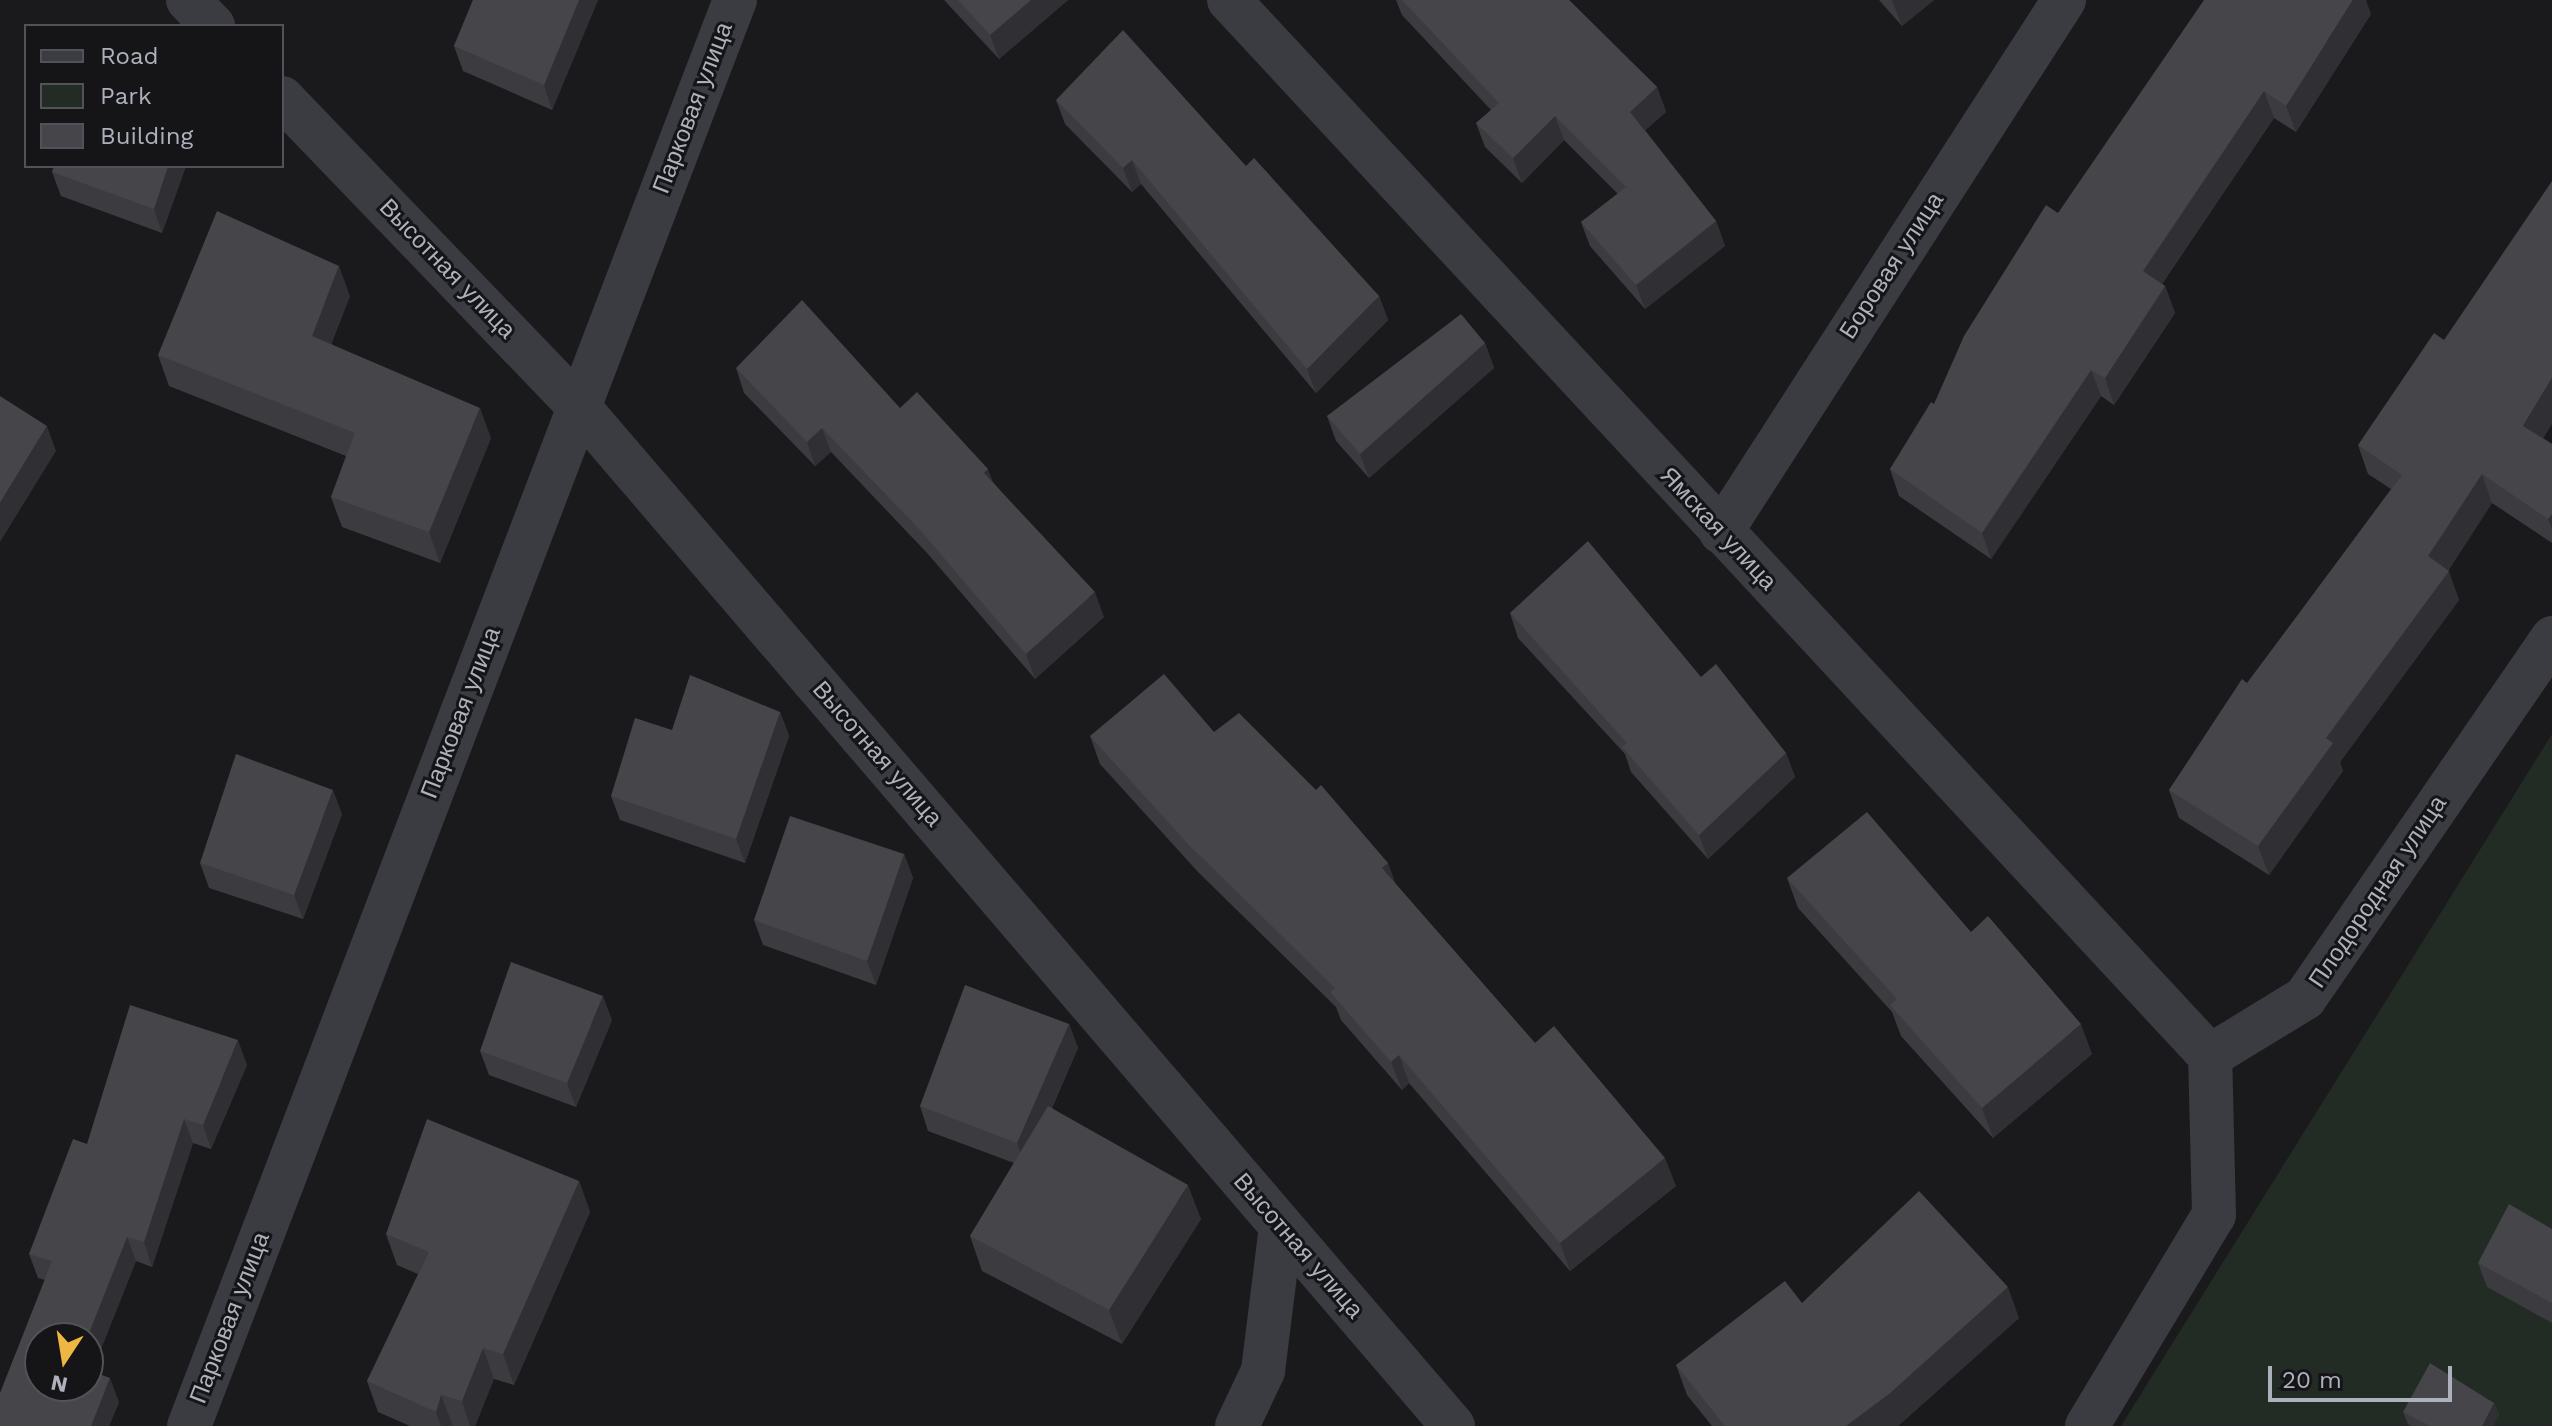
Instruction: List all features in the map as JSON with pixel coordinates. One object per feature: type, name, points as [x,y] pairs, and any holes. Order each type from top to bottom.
[{"type":"street","points":[[188,0],[211,24]]},
{"type":"street","name":"Парковая улица","points":[[189,1426],[735,0]]},
{"type":"street","name":"Ямская улица","points":[[1229,0],[2210,1056]]},
{"type":"street","name":"Боровая улица","points":[[1721,532],[2064,0]]},
{"type":"street","name":"Высотная улица","points":[[284,100],[578,406],[1453,1426]]},
{"type":"street","name":"Плодородная улица","points":[[2210,1056],[2305,998],[2552,638]]},
{"type":"street","points":[[2087,1426],[2214,1215],[2210,1056]]},
{"type":"street","points":[[1237,1426],[1263,1371],[1281,1226]]},
{"type":"green space","points":[[2552,734],[2552,1426],[2121,1426]]},
{"type":"building","points":[[473,0],[579,0],[544,85],[454,46]]},
{"type":"building","points":[[958,0],[1031,0],[990,35]]},
{"type":"building","points":[[1402,0],[1569,0],[1657,87],[1630,112],[1716,221],[1636,285],[1581,222],[1626,187],[1555,116],[1513,158],[1476,123],[1499,103]]},
{"type":"building","points":[[2204,0],[2353,0],[2286,106],[2264,91],[2143,271],[2165,286],[2105,378],[2091,370],[1982,533],[1890,469],[1931,402],[1934,404],[1964,336],[2046,205],[2058,213]]},
{"type":"building","points":[[1123,30],[1246,166],[1254,158],[1379,296],[1307,369],[1132,160],[1123,168],[1056,100]]},
{"type":"building","points":[[53,168],[167,168],[154,209],[52,172]]},
{"type":"building","points":[[2552,181],[2552,378],[2523,426],[2552,444],[2552,514],[2548,519],[2482,474],[2428,556],[2449,571],[2326,738],[2333,743],[2258,846],[2169,790],[2242,679],[2247,683],[2402,475],[2358,445],[2434,333],[2444,340]]},
{"type":"building","points":[[217,211],[339,266],[312,336],[480,408],[429,532],[331,497],[355,433],[158,355]]},
{"type":"building","points":[[802,300],[900,408],[917,392],[988,469],[984,473],[1095,592],[1026,654],[920,530],[822,428],[807,442],[736,368]]},
{"type":"building","points":[[1461,314],[1485,343],[1360,454],[1327,416]]},
{"type":"building","points":[[0,396],[47,426],[0,503]]},
{"type":"building","points":[[1588,541],[1701,677],[1716,664],[1786,753],[1699,835],[1622,747],[1627,743],[1510,613]]},
{"type":"building","points":[[1164,674],[1214,732],[1239,713],[1316,790],[1321,785],[1388,863],[1382,868],[1535,1043],[1554,1026],[1665,1158],[1560,1243],[1399,1055],[1391,1062],[1330,992],[1335,988],[1188,844],[1090,736]]},
{"type":"building","points":[[690,675],[780,712],[736,839],[611,796],[635,718],[672,730]]},
{"type":"building","points":[[236,754],[333,790],[294,895],[200,863]]},
{"type":"building","points":[[1867,812],[1971,932],[1988,916],[2081,1024],[1982,1108],[1890,1005],[1897,999],[1787,878]]},
{"type":"building","points":[[790,816],[904,854],[867,961],[754,920]]},
{"type":"building","points":[[511,962],[603,996],[567,1083],[480,1051]]},
{"type":"building","points":[[965,985],[1069,1024],[1017,1143],[920,1106]]},
{"type":"building","points":[[130,1005],[238,1040],[203,1125],[184,1119],[144,1242],[127,1237],[93,1322],[28,1322],[52,1261],[29,1254],[73,1139],[87,1144]]},
{"type":"building","points":[[1048,1106],[1188,1185],[1109,1310],[970,1236]]},
{"type":"building","points":[[427,1119],[579,1181],[503,1354],[483,1348],[462,1401],[441,1395],[436,1412],[367,1381],[429,1252],[386,1234]]},
{"type":"building","points":[[1919,1191],[2008,1287],[1889,1394],[1846,1426],[1725,1426],[1676,1365],[1785,1281],[1802,1303]]},
{"type":"building","points":[[2509,1204],[2552,1229],[2552,1303],[2478,1263]]},
{"type":"building","points":[[24,1332],[24,1402],[100,1402],[91,1426],[0,1426],[0,1393]]},
{"type":"building","points":[[2430,1363],[2494,1403],[2482,1426],[2430,1426],[2403,1412]]},
{"type":"building","points":[[104,1376],[110,1378],[104,1393]]}]
